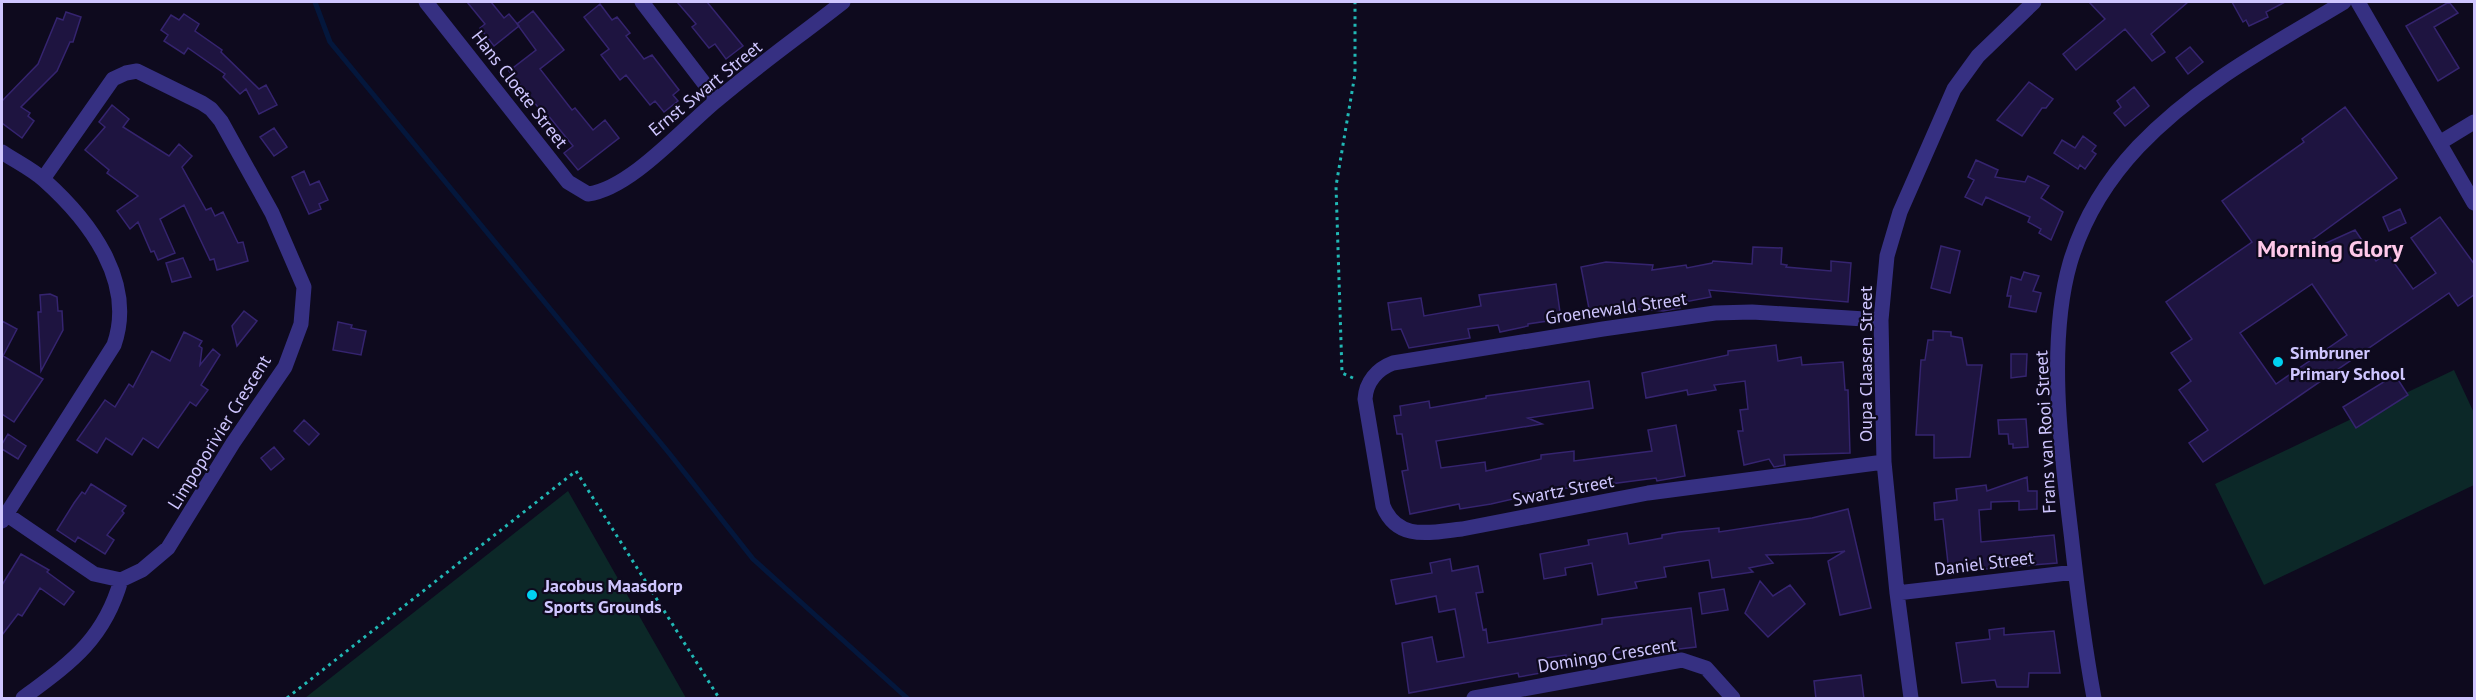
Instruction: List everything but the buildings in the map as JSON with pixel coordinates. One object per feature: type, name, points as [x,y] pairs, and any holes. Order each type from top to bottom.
[{"type":"street","name":"Hans Cloete Street","points":[[426,2],[568,182],[588,194]]},
{"type":"street","points":[[642,2],[717,100]]},
{"type":"street","name":"Ernst Swart Street","points":[[588,194],[609,189],[628,178],[717,100],[843,2]]},
{"type":"street","name":"Oupa Claasen Street","points":[[1911,699],[1897,593],[1884,462],[1881,320],[1887,256],[1900,212],[1954,89],[1978,56],[2034,2]]},
{"type":"street","name":"Frans van Rooi Street","points":[[2094,699],[2062,463],[2059,336],[2070,264],[2082,226],[2102,192],[2137,148],[2169,117],[2208,85],[2344,2]]},
{"type":"street","points":[[2358,2],[2475,203]]},
{"type":"street","name":"Limpoporivier Crescent","points":[[43,179],[113,79],[137,71],[148,75],[212,109],[221,121],[272,213],[304,287],[301,324],[285,367],[233,443],[168,548],[142,570],[121,580]]},
{"type":"street","points":[[2441,142],[2475,122]]},
{"type":"street","points":[[2,152],[43,179],[87,226],[115,277],[120,304],[120,327],[114,345],[4,518],[94,574],[121,580],[113,605],[100,629],[68,665],[23,699]]},
{"type":"street","name":"Groenewald Street","points":[[1368,385],[1384,367],[1393,363],[1715,313],[1752,312],[1881,320]]},
{"type":"street","name":"Swartz Street","points":[[1368,385],[1365,399],[1366,414],[1383,507],[1393,523],[1399,528],[1410,531],[1432,532],[1462,528],[1648,493],[1884,462]]},
{"type":"street","name":"Daniel Street","points":[[1897,593],[2075,572]]},
{"type":"street","name":"Domingo Crescent","points":[[1474,699],[1682,660],[1706,668],[1733,699]]},
{"type":"path","points":[[1355,2],[1355,74],[1336,186],[1339,306],[1342,373],[1368,385]]},
{"type":"path","points":[[287,699],[576,471],[719,699]]},
{"type":"green space","points":[[2454,370],[2474,413],[2474,485],[2264,585],[2215,484]]},
{"type":"green space","name":"Jacobus Maasdorp Sports Grounds","points":[[568,491],[686,698],[305,698]]},
{"type":"waterway","points":[[315,2],[330,42],[669,453],[753,559],[907,698]]},
{"type":"place","name":"Simbruner Primary School","points":[[2278,362]]},
{"type":"place","name":"Jacobus Maasdorp Sports Grounds","points":[[532,595]]},
{"type":"district","name":"Morning Glory","points":[[2330,248]]}]
